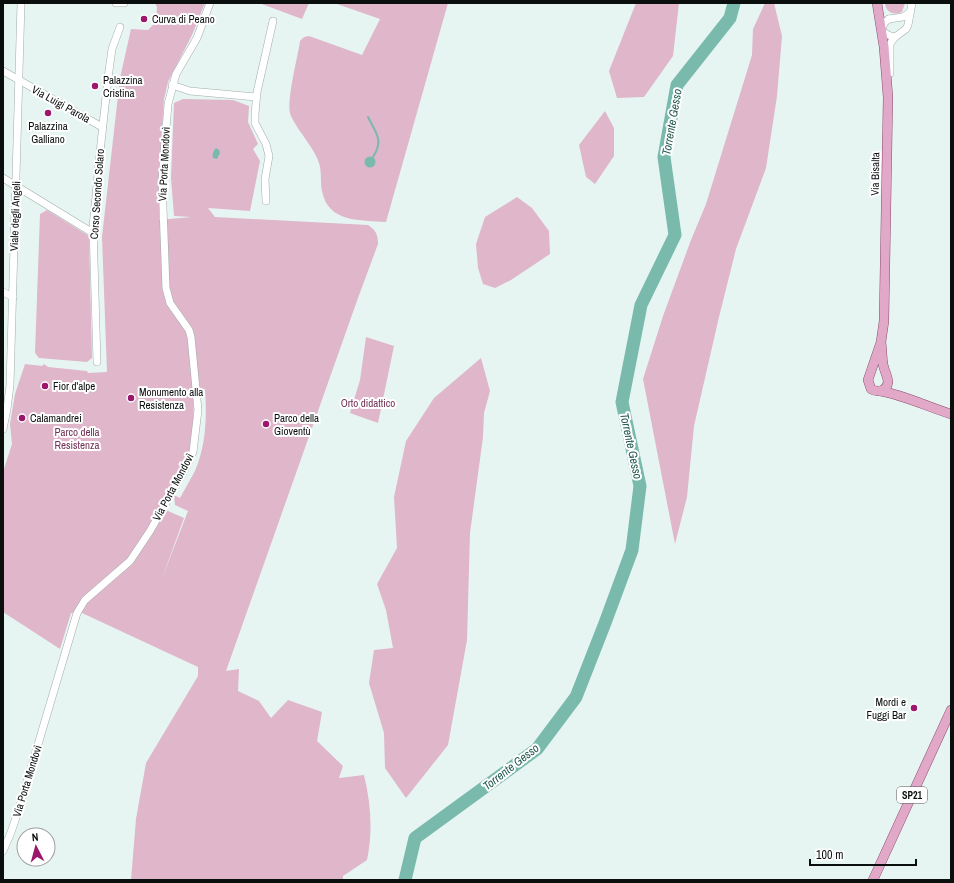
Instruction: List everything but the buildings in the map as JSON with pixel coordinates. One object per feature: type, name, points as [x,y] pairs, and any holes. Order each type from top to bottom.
[{"type":"main road","points":[[877,4],[882,30],[888,97]]},
{"type":"main road","name":"Via Bisalta","points":[[870,375],[881,342],[884,321],[888,97]]},
{"type":"main road","name":"Via Bisalta","points":[[881,342],[882,358],[887,376]]},
{"type":"main road","points":[[906,398],[896,390],[887,376],[880,372],[870,375],[868,380],[874,391],[891,393],[951,414]]},
{"type":"main road","points":[[880,391],[884,390],[888,385],[887,376]]},
{"type":"main road","name":"SP21","points":[[873,880],[951,710]]},
{"type":"street","name":"Viale degli Angeli","points":[[3,426],[12,297],[21,3]]},
{"type":"street","points":[[116,3],[124,3]]},
{"type":"street","name":"Via Porta Mondovì","points":[[3,851],[18,812],[77,613],[85,600],[130,561],[150,531],[193,452],[198,410],[192,337],[189,330],[170,303],[166,288],[162,180],[168,104],[172,85],[176,74],[197,38],[210,3]]},
{"type":"street","name":"Via Bisalta","points":[[888,97],[890,44],[895,37],[906,29],[912,3]]},
{"type":"street","points":[[877,4],[884,16],[889,20]]},
{"type":"street","points":[[895,37],[888,35],[882,30],[885,22],[903,17],[909,13]]},
{"type":"street","points":[[266,201],[265,178],[269,156],[266,144],[255,123],[256,97],[273,21]]},
{"type":"street","name":"Corso Secondo Solaro","points":[[97,362],[93,233],[102,127],[112,48],[120,27]]},
{"type":"street","name":"Via Luigi Parola","points":[[3,71],[102,127]]},
{"type":"street","points":[[172,85],[190,91],[256,97]]},
{"type":"street","points":[[3,178],[35,199],[93,233]]},
{"type":"street","points":[[3,292],[12,297]]},
{"type":"green space","name":"Parco della Resistenza","points":[[155,3],[205,3],[192,35],[168,82],[164,99],[159,177],[159,220],[191,217],[174,216],[171,178],[174,103],[183,99],[233,100],[249,106],[248,122],[258,144],[253,149],[260,161],[250,211],[208,208],[215,217],[368,225],[375,231],[378,238],[378,244],[226,671],[239,669],[238,691],[259,701],[271,718],[288,700],[322,712],[317,741],[343,766],[339,778],[364,775],[368,796],[371,828],[367,860],[343,876],[343,880],[131,880],[136,819],[146,763],[198,676],[198,667],[82,613],[71,613],[60,649],[3,612],[3,472],[12,444],[10,424],[15,394],[25,364],[42,366],[44,364],[48,367],[87,371],[88,373],[107,372],[102,237],[120,78],[131,29],[148,30],[156,22],[157,7]],"holes":[[[205,389],[204,441],[199,461],[180,498],[174,495],[175,505],[188,511],[161,581],[184,518],[159,507],[181,471],[188,456],[192,435],[194,404],[193,390]]]},
{"type":"green space","points":[[259,3],[309,3],[302,19]]},
{"type":"green space","points":[[334,3],[448,3],[386,222],[346,218],[331,209],[325,201],[322,191],[319,163],[317,158],[291,116],[291,91],[300,41],[304,37],[309,36],[362,55],[380,19]]},
{"type":"green space","points":[[636,3],[679,3],[673,56],[644,97],[617,98],[609,71]]},
{"type":"green space","points":[[765,3],[774,3],[782,36],[777,96],[766,168],[736,249],[719,317],[694,426],[687,497],[675,544],[643,379],[663,316],[706,204],[752,55],[753,29]]},
{"type":"green space","points":[[885,3],[905,3],[902,12],[896,14],[888,11]]},
{"type":"green space","points":[[605,111],[614,128],[614,156],[595,184],[586,177],[579,145]]},
{"type":"green space","points":[[517,197],[532,208],[549,231],[550,254],[511,280],[495,288],[483,284],[478,268],[476,244],[485,217]]},
{"type":"green space","points":[[47,210],[89,236],[92,358],[87,362],[39,358],[35,353],[40,214]]},
{"type":"green space","name":"Orto didattico","points":[[366,337],[394,346],[378,423],[350,413],[360,380]]},
{"type":"green space","points":[[481,358],[490,391],[484,413],[483,437],[470,533],[467,640],[448,745],[406,798],[385,768],[384,733],[369,683],[374,650],[393,648],[386,610],[377,584],[397,548],[394,497],[406,441],[434,398]]},
{"type":"shaded area","points":[[216,148],[220,153],[217,159],[213,158],[213,153]]},
{"type":"shaded area","points":[[368,157],[372,157],[374,158],[374,166],[368,167],[365,164],[365,160]]},
{"type":"waterway","name":"Torrente Gesso","points":[[405,880],[415,838],[537,749],[576,697],[605,623],[632,550],[640,486],[622,402],[641,305],[675,235],[664,157],[677,85],[730,18],[734,3]]},
{"type":"waterway","points":[[368,117],[378,137],[378,146],[373,157]]},
{"type":"place","name":"Curva di Peano","points":[[144,19]]},
{"type":"place","name":"Palazzina Cristina","points":[[95,86]]},
{"type":"place","name":"Palazzina Galliano","points":[[48,113]]},
{"type":"place","name":"Fior d'alpe","points":[[45,386]]},
{"type":"place","name":"Monumento alla Resistenza","points":[[131,398]]},
{"type":"place","name":"Calamandrei","points":[[22,418]]},
{"type":"place","name":"Parco della Gioventù","points":[[266,424]]},
{"type":"place","name":"Mordi e Fuggi Bar","points":[[914,708]]}]
